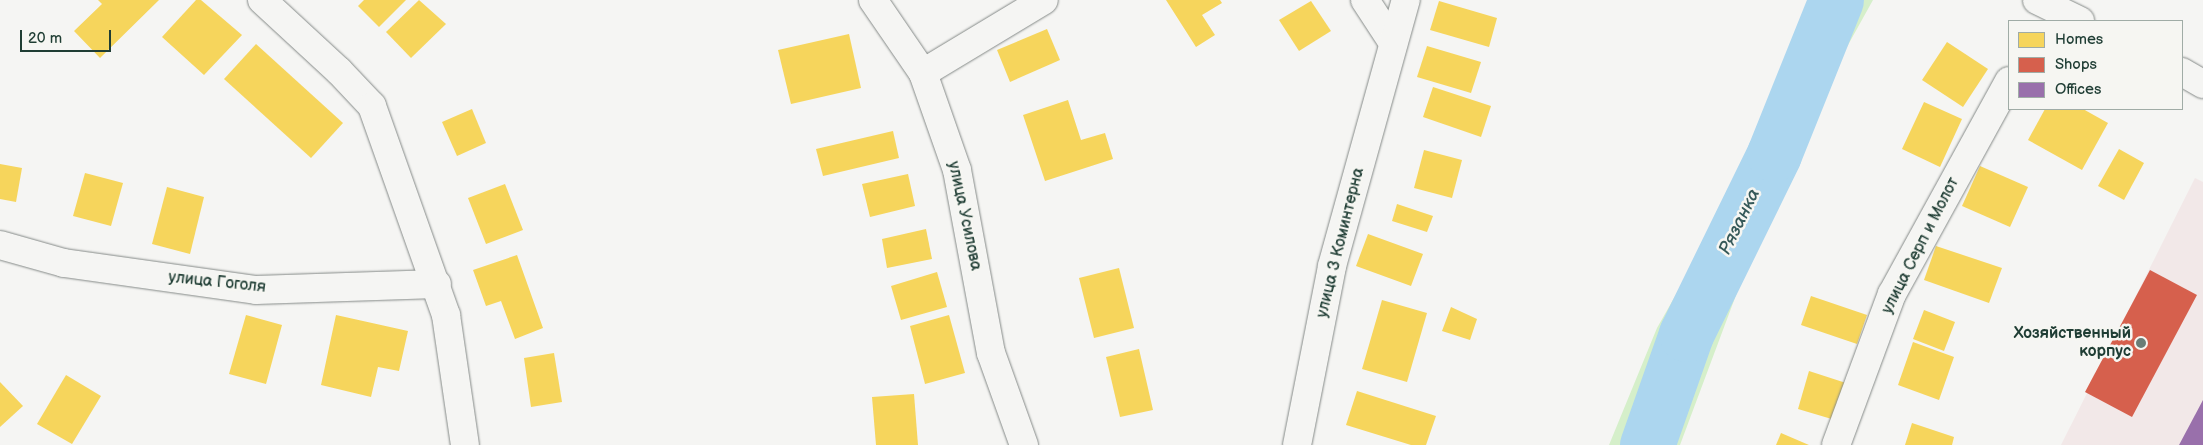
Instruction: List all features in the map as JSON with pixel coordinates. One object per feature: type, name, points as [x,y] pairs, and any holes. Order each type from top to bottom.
[{"type":"street","points":[[262,0],[339,71],[372,106],[437,284],[446,315],[465,445]]},
{"type":"street","name":"улица Усилова","points":[[873,0],[923,73],[956,170],[992,353],[1024,445]]},
{"type":"street","points":[[923,73],[1044,0]]},
{"type":"street","points":[[1365,0],[1393,43]]},
{"type":"street","name":"улица 3 Коминтерна","points":[[1297,445],[1332,266],[1406,0]]},
{"type":"street","points":[[2183,73],[2203,84]]},
{"type":"street","name":"улица Серп и Молот","points":[[1836,445],[1892,294],[2008,83]]},
{"type":"street","name":"улица Гоголя","points":[[0,245],[64,263],[256,290],[437,284]]},
{"type":"shaded area","points":[[2195,178],[2203,182],[2203,445],[2061,445]]},
{"type":"green space","points":[[1813,0],[1873,0],[1828,81],[1790,165],[1745,271],[1680,445],[1609,445],[1657,328],[1754,157],[1783,98]]},
{"type":"building: Homes","points":[[98,0],[159,0],[100,58],[74,31],[102,4]]},
{"type":"building: Homes","points":[[196,0],[201,0],[242,35],[204,75],[162,37]]},
{"type":"building: Homes","points":[[364,0],[406,0],[379,27],[358,6]]},
{"type":"building: Homes","points":[[419,0],[446,24],[411,58],[386,32]]},
{"type":"building: Homes","points":[[1166,0],[1220,0],[1222,3],[1202,15],[1215,35],[1196,47]]},
{"type":"building: Homes","points":[[1311,1],[1331,31],[1299,51],[1279,20]]},
{"type":"building: Homes","points":[[1439,1],[1497,18],[1489,47],[1430,30]]},
{"type":"building: Homes","points":[[1047,29],[1060,60],[1010,82],[997,50]]},
{"type":"building: Homes","points":[[849,34],[861,88],[791,104],[778,50]]},
{"type":"building: Homes","points":[[1947,42],[1988,69],[1963,107],[1922,80]]},
{"type":"building: Homes","points":[[256,44],[343,123],[311,158],[224,79]]},
{"type":"building: Homes","points":[[1427,46],[1481,62],[1471,93],[1417,77]]},
{"type":"building: Homes","points":[[1433,87],[1491,106],[1481,137],[1423,117]]},
{"type":"building: Homes","points":[[1068,100],[1081,140],[1105,133],[1113,159],[1045,181],[1023,115]]},
{"type":"building: Homes","points":[[1924,102],[1962,119],[1940,167],[1902,149]]},
{"type":"building: Homes","points":[[472,109],[486,143],[457,156],[442,122]]},
{"type":"building: Homes","points":[[2044,110],[2085,110],[2108,123],[2082,170],[2028,140]]},
{"type":"building: Homes","points":[[893,131],[899,158],[823,176],[816,149]]},
{"type":"building: Homes","points":[[2119,149],[2144,163],[2124,200],[2098,186]]},
{"type":"building: Homes","points":[[1424,150],[1462,160],[1452,198],[1414,188]]},
{"type":"building: Homes","points":[[0,164],[22,168],[16,202],[0,199]]},
{"type":"building: Homes","points":[[1980,166],[2028,187],[2010,227],[1962,206]]},
{"type":"building: Homes","points":[[85,173],[123,183],[111,226],[73,216]]},
{"type":"building: Homes","points":[[908,174],[915,206],[870,217],[862,184]]},
{"type":"building: Homes","points":[[505,184],[523,230],[486,244],[468,198]]},
{"type":"building: Homes","points":[[167,187],[204,197],[190,254],[152,244]]},
{"type":"building: Homes","points":[[1397,204],[1433,216],[1427,232],[1392,221]]},
{"type":"building: Homes","points":[[926,229],[932,259],[887,268],[882,239]]},
{"type":"building: Homes","points":[[1368,234],[1423,254],[1411,286],[1356,266]]},
{"type":"building: Homes","points":[[1936,246],[2002,268],[1989,303],[1924,280]]},
{"type":"building: Homes","points":[[517,255],[543,328],[515,339],[501,301],[486,306],[473,270]]},
{"type":"building: Homes","points":[[1119,268],[1134,328],[1094,338],[1079,278]]},
{"type":"building: Homes","points":[[937,272],[947,307],[901,320],[891,286]]},
{"type":"building: Homes","points":[[1811,296],[1867,315],[1857,344],[1801,325]]},
{"type":"building: Homes","points":[[1382,300],[1427,313],[1407,382],[1362,369]]},
{"type":"building: Homes","points":[[1451,307],[1477,319],[1470,340],[1442,331]]},
{"type":"building: Homes","points":[[1924,310],[1955,322],[1944,351],[1913,339]]},
{"type":"building: Homes","points":[[246,315],[282,325],[266,384],[229,374]]},
{"type":"building: Homes","points":[[336,315],[408,331],[399,371],[378,367],[371,397],[321,385]]},
{"type":"building: Homes","points":[[949,315],[965,373],[925,384],[910,326]]},
{"type":"building: Homes","points":[[1913,342],[1954,357],[1939,400],[1898,385]]},
{"type":"building: Homes","points":[[1139,349],[1153,410],[1120,417],[1106,357]]},
{"type":"building: Homes","points":[[554,353],[562,402],[531,407],[524,358]]},
{"type":"building: Homes","points":[[1809,371],[1846,383],[1835,420],[1798,409]]},
{"type":"building: Homes","points":[[66,375],[101,396],[72,444],[37,424]]},
{"type":"building: Homes","points":[[0,382],[23,406],[0,427]]},
{"type":"building: Homes","points":[[1357,391],[1436,416],[1426,445],[1411,445],[1346,425]]},
{"type":"building: Homes","points":[[914,394],[918,445],[876,445],[872,397]]},
{"type":"building: Homes","points":[[1912,423],[1954,437],[1952,445],[1905,445]]},
{"type":"building: Homes","points":[[1781,433],[1809,445],[1776,445]]},
{"type":"building: Shops","name":"Хозяйственный корпус","points":[[2150,270],[2197,295],[2132,417],[2085,392]]},
{"type":"building: Offices","points":[[2203,400],[2203,445],[2179,445]]},
{"type":"waterway","name":"Рязанка","points":[[1647,445],[1686,334],[1774,154],[1836,0]]},
{"type":"place","name":"Хозяйственный корпус","points":[[2141,343]]}]
